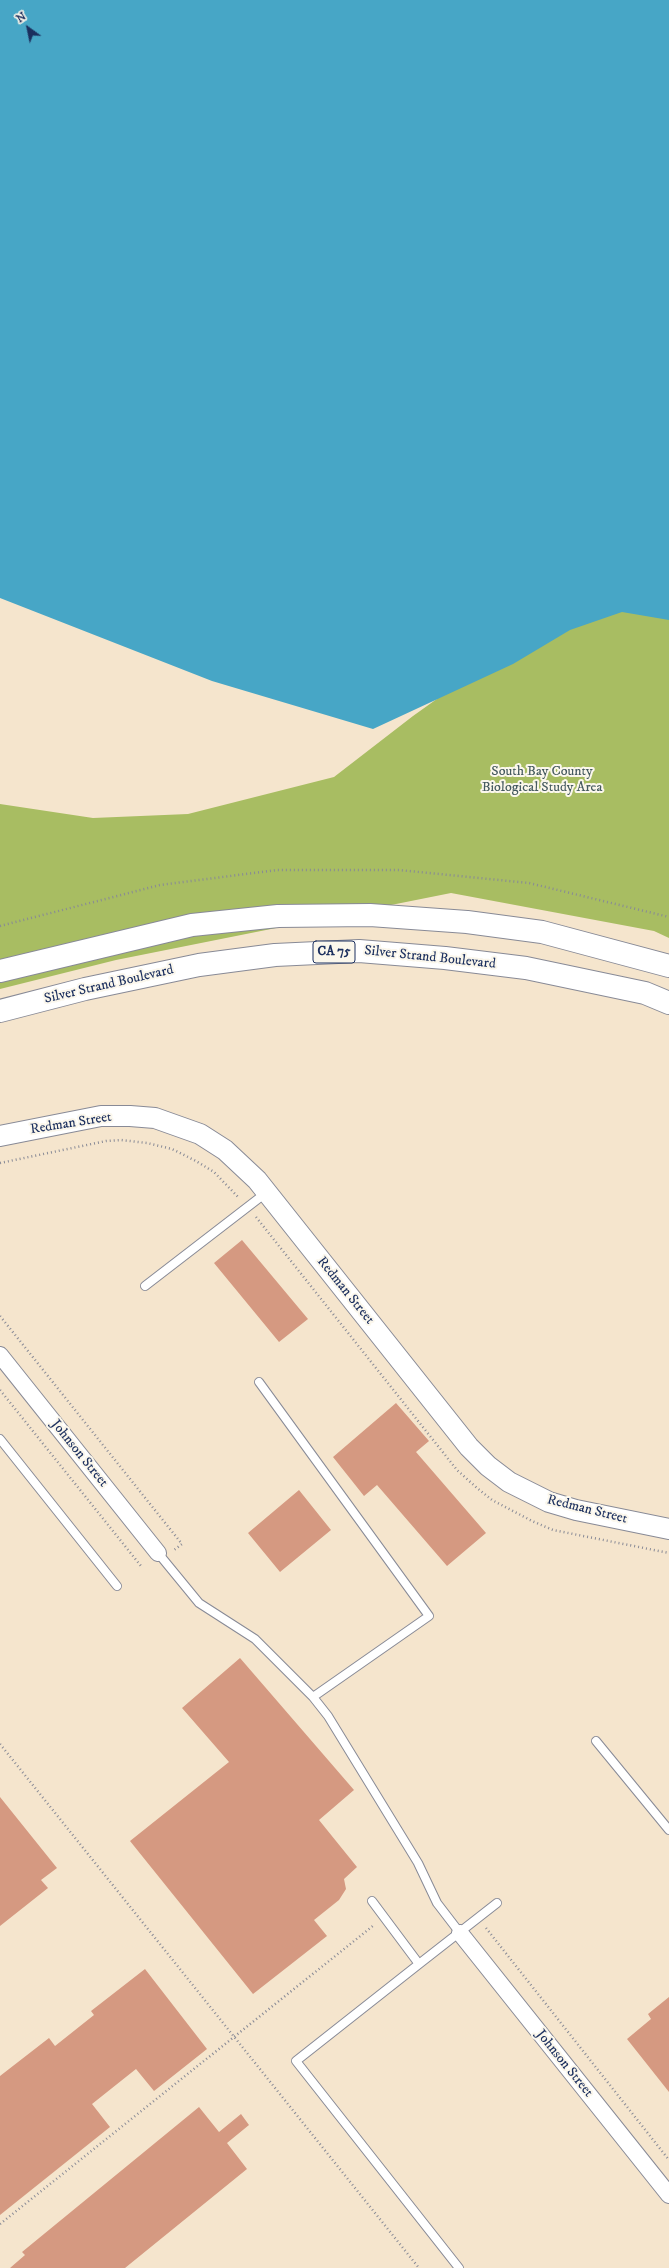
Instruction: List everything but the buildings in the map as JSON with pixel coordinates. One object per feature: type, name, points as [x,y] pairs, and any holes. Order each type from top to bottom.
[{"type":"highway","points":[[0,971],[192,925],[278,916],[370,915],[467,922],[542,932],[669,966]]},
{"type":"highway","name":"Silver Strand Boulevard","points":[[0,1011],[85,989],[199,965],[275,955],[359,950],[445,958],[526,968],[645,993],[669,1003]]},
{"type":"street","name":"Redman Street","points":[[0,1136],[101,1116],[155,1118],[200,1134],[225,1150],[245,1167],[267,1192],[468,1447],[488,1466],[508,1482],[549,1502],[576,1510],[669,1529]]},
{"type":"street","name":"Johnson Street","points":[[2,1363],[160,1556]]},
{"type":"street","name":"Johnson Street","points":[[460,1933],[669,2195]]},
{"type":"lane","points":[[145,1286],[267,1192]]},
{"type":"lane","points":[[259,1382],[428,1616],[313,1696]]},
{"type":"lane","points":[[0,1439],[117,1586]]},
{"type":"lane","points":[[160,1556],[199,1604],[255,1639],[313,1696],[328,1716],[418,1863],[437,1903],[460,1933]]},
{"type":"lane","points":[[596,1741],[669,1830]]},
{"type":"lane","points":[[372,1901],[419,1964]]},
{"type":"lane","points":[[459,2268],[296,2061],[497,1903]]},
{"type":"path","points":[[0,926],[160,885],[277,870],[399,870],[528,882],[669,917]]},
{"type":"path","points":[[0,1163],[106,1141],[121,1140],[147,1143],[172,1149],[208,1168],[232,1189],[457,1470],[476,1488],[492,1500],[553,1530],[669,1554]]},
{"type":"path","points":[[0,1316],[182,1544],[160,1556]]},
{"type":"path","points":[[0,1390],[141,1566]]},
{"type":"path","points":[[0,1744],[419,2268]]},
{"type":"path","points":[[478,1918],[669,2160]]},
{"type":"path","points":[[0,2224],[376,1924]]},
{"type":"green space","name":"South Bay County Biological Study Area","points":[[669,591],[669,938],[654,931],[451,893],[116,960],[0,989],[0,804],[93,818],[188,814],[334,777],[413,716],[521,639]]},
{"type":"water","points":[[0,0],[669,0],[669,620],[622,612],[570,630],[513,664],[373,729],[212,681],[0,598]]}]
